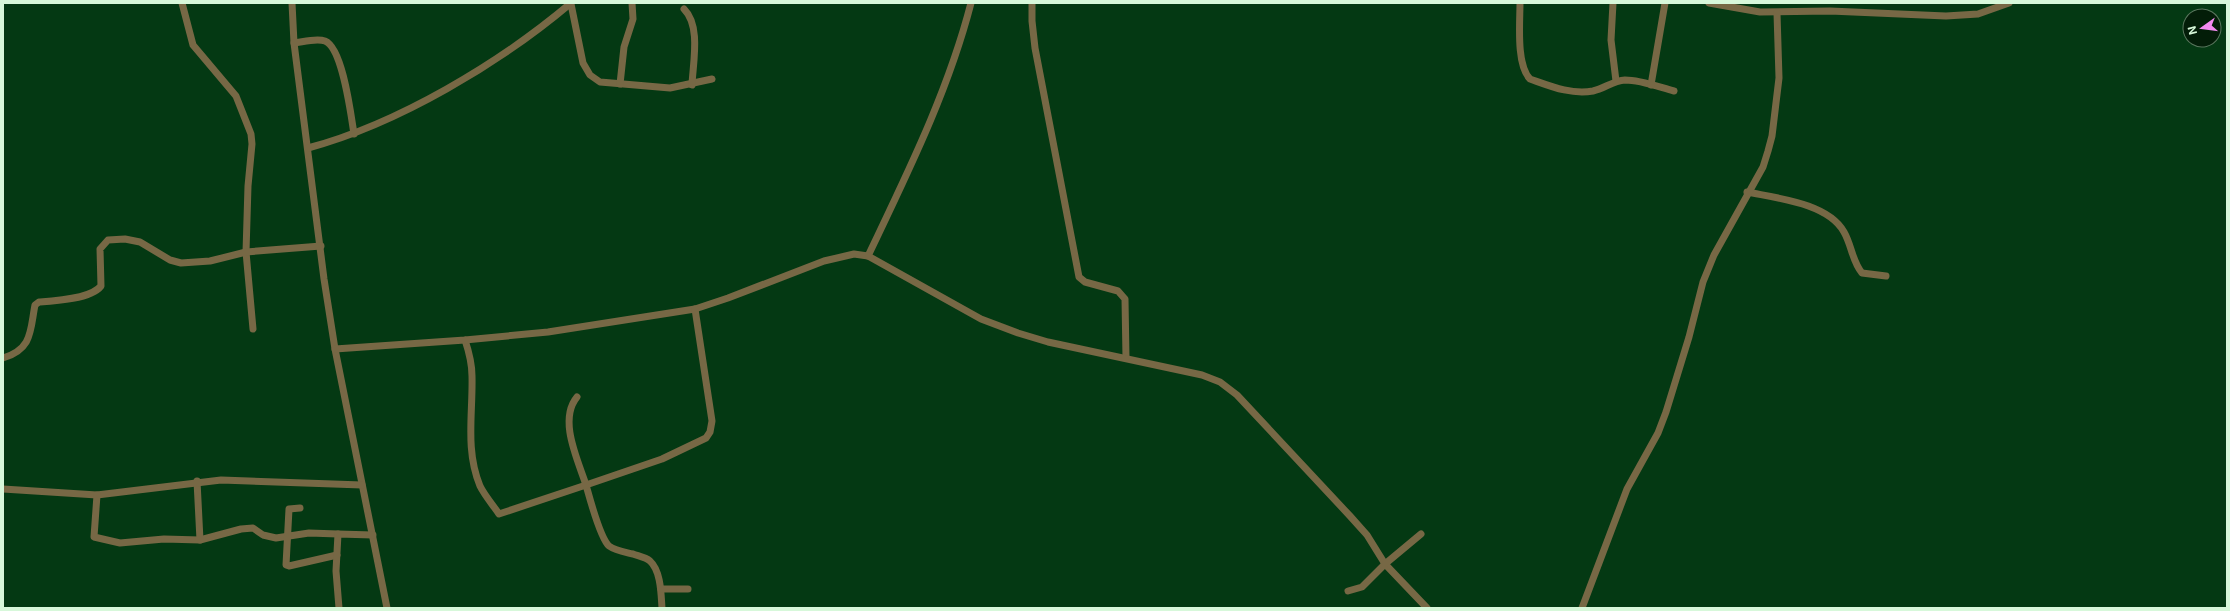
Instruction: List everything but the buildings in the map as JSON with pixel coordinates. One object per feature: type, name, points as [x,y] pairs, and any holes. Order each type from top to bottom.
[{"type":"street","points":[[182,3],[193,45],[236,96],[251,134],[252,144],[248,186],[246,252],[253,329]]},
{"type":"street","points":[[292,3],[294,43],[335,348],[387,608]]},
{"type":"street","points":[[308,148],[354,134],[448,88],[490,63],[525,39],[571,3],[585,69],[590,75],[600,82],[670,88],[692,85],[712,79]]},
{"type":"street","points":[[620,84],[624,47],[633,19],[632,3]]},
{"type":"street","points":[[868,256],[926,131],[964,31],[971,3]]},
{"type":"street","points":[[1032,3],[1032,21],[1036,48],[1079,277],[1084,282],[1118,291],[1125,299],[1126,358]]},
{"type":"street","points":[[1520,3],[1520,43],[1525,70],[1530,79],[1561,90],[1580,92],[1603,88],[1616,81],[1628,80],[1674,91]]},
{"type":"street","points":[[1613,3],[1611,40],[1616,81]]},
{"type":"street","points":[[1651,85],[1665,3]]},
{"type":"street","points":[[1709,3],[1737,9],[1777,13],[1830,11],[1965,15],[1978,14],[2009,3]]},
{"type":"street","points":[[684,9],[690,15],[694,25],[692,85]]},
{"type":"street","points":[[1582,608],[1627,489],[1658,433],[1666,412],[1689,337],[1703,282],[1714,255],[1747,192],[1763,167],[1772,136],[1779,78],[1777,13]]},
{"type":"street","points":[[294,43],[315,40],[326,42],[334,51],[344,81],[354,134]]},
{"type":"street","points":[[1747,192],[1793,201],[1816,209],[1844,231],[1852,256],[1862,273],[1886,276]]},
{"type":"street","points":[[3,358],[20,350],[29,337],[33,329],[35,305],[39,302],[77,297],[98,290],[101,286],[100,248],[108,240],[125,239],[140,242],[170,260],[181,263],[210,261],[246,252],[321,246]]},
{"type":"street","points":[[335,348],[465,340],[548,332],[695,309],[824,261],[854,254],[868,256],[988,322],[1048,342],[1202,374],[1220,382],[1237,395],[1350,516],[1367,535],[1385,564],[1428,608]]},
{"type":"street","points":[[465,340],[471,360],[472,376],[469,424],[473,465],[481,487],[499,514],[586,486],[662,459],[706,438],[710,432],[712,421],[695,309]]},
{"type":"street","points":[[577,396],[571,404],[568,419],[577,457],[597,520],[608,545],[616,550],[650,561],[654,567],[661,588],[662,608]]},
{"type":"street","points":[[3,489],[97,495],[120,494],[197,481],[250,480],[362,485]]},
{"type":"street","points":[[197,481],[200,540]]},
{"type":"street","points":[[97,495],[95,539],[120,543],[164,539],[200,540],[241,529],[253,528],[263,535],[276,538],[308,533],[373,534]]},
{"type":"street","points":[[300,508],[288,509],[288,535],[285,560],[288,566],[337,555]]},
{"type":"street","points":[[338,534],[337,555],[339,608]]},
{"type":"street","points":[[1348,591],[1358,590],[1362,587],[1385,564],[1421,534]]},
{"type":"street","points":[[661,588],[688,589]]}]
